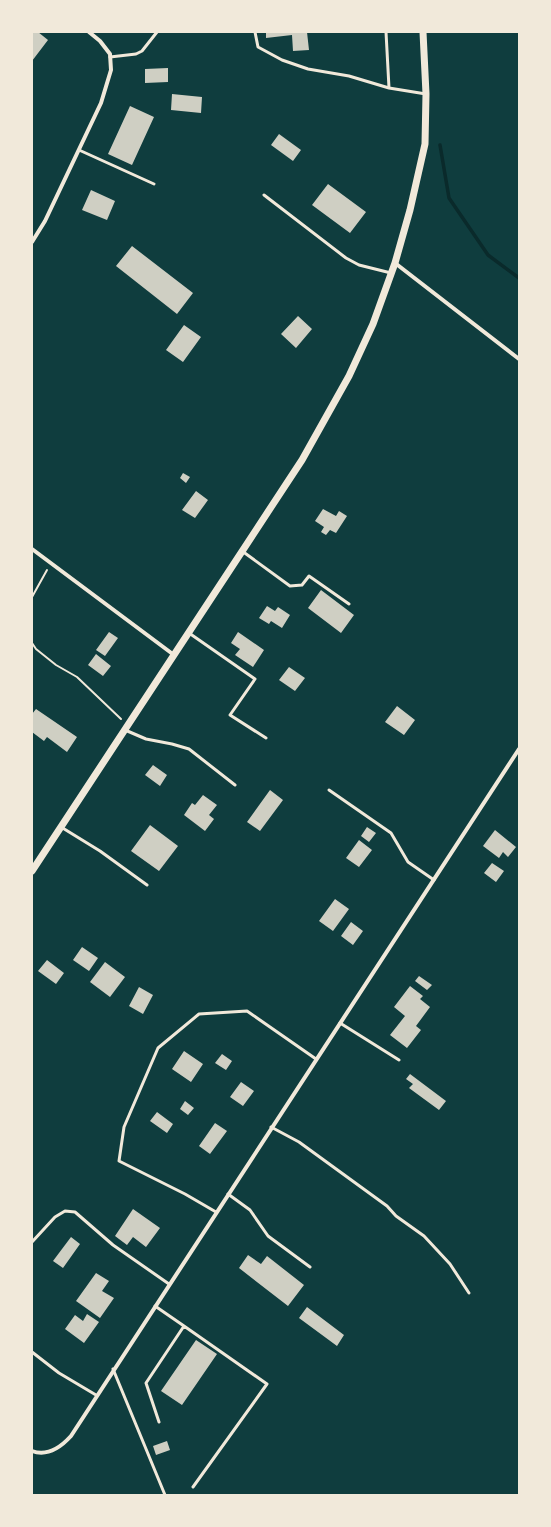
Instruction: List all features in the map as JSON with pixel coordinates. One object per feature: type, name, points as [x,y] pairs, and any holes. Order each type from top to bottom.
[{"type":"street","points":[[32,242],[45,221],[101,104],[111,70],[110,54],[100,40],[89,32]]},
{"type":"street","points":[[32,871],[302,460],[349,376],[373,324],[395,263],[410,210],[425,144],[426,94],[423,32]]},
{"type":"street","points":[[395,263],[519,359]]},
{"type":"street","points":[[32,549],[174,655]]},
{"type":"street","points":[[32,1451],[36,1453],[48,1452],[62,1446],[71,1436],[96,1395],[519,749]]},
{"type":"lane","points":[[110,57],[136,54],[142,51],[156,32]]},
{"type":"lane","points":[[256,32],[258,47],[282,60],[308,69],[349,76],[389,88],[426,94]]},
{"type":"lane","points":[[386,32],[389,88]]},
{"type":"lane","points":[[79,150],[154,184]]},
{"type":"lane","points":[[264,195],[346,258],[359,265],[391,273]]},
{"type":"lane","points":[[242,551],[290,586],[302,585],[309,576],[349,604]]},
{"type":"lane","points":[[188,632],[255,679],[230,715],[266,738]]},
{"type":"lane","points":[[126,727],[146,739],[189,749],[236,785]]},
{"type":"lane","points":[[329,790],[391,833],[408,862],[434,880]]},
{"type":"lane","points":[[61,827],[100,851],[147,886]]},
{"type":"lane","points":[[216,1212],[186,1194],[119,1161],[124,1126],[158,1048],[199,1014],[247,1011],[316,1059]]},
{"type":"lane","points":[[340,1023],[399,1060]]},
{"type":"lane","points":[[271,1127],[299,1142],[387,1206],[396,1216],[424,1236],[450,1264],[469,1293]]},
{"type":"lane","points":[[228,1194],[250,1210],[268,1236],[310,1267]]},
{"type":"lane","points":[[32,1242],[56,1217],[65,1211],[75,1212],[113,1244],[169,1284]]},
{"type":"lane","points":[[155,1306],[267,1384],[193,1487]]},
{"type":"lane","points":[[159,1422],[146,1383],[184,1326]]},
{"type":"lane","points":[[32,1352],[59,1374],[96,1395]]},
{"type":"lane","points":[[113,1369],[166,1495]]},
{"type":"path","points":[[32,597],[51,564]]},
{"type":"path","points":[[32,643],[36,649],[56,665],[78,677],[126,727]]},
{"type":"building","points":[[32,32],[38,32],[48,40],[32,61]]},
{"type":"building","points":[[266,32],[307,32],[309,50],[293,51],[292,35],[266,38]]},
{"type":"building","points":[[168,68],[168,82],[145,83],[145,69]]},
{"type":"building","points":[[172,94],[202,97],[201,113],[171,110]]},
{"type":"building","points":[[130,106],[154,117],[132,165],[108,154]]},
{"type":"building","points":[[279,134],[301,150],[293,161],[271,145]]},
{"type":"building","points":[[328,184],[366,212],[350,233],[312,205]]},
{"type":"building","points":[[91,190],[115,201],[107,220],[82,210]]},
{"type":"building","points":[[132,246],[193,293],[177,314],[116,266]]},
{"type":"building","points":[[298,316],[312,329],[296,348],[281,334]]},
{"type":"building","points":[[184,325],[201,337],[183,362],[166,350]]},
{"type":"building","points":[[183,473],[190,477],[186,483],[180,478]]},
{"type":"building","points":[[196,491],[208,500],[195,518],[182,510]]},
{"type":"building","points":[[323,509],[336,516],[339,511],[347,516],[336,533],[330,530],[326,535],[321,532],[324,527],[315,521]]},
{"type":"building","points":[[321,590],[354,615],[341,633],[308,608]]},
{"type":"building","points":[[267,606],[275,611],[278,607],[290,615],[282,628],[271,621],[269,624],[259,618]]},
{"type":"building","points":[[109,632],[118,638],[105,656],[96,650]]},
{"type":"building","points":[[238,632],[264,650],[253,667],[235,655],[240,649],[231,643]]},
{"type":"building","points":[[96,654],[111,666],[103,676],[88,665]]},
{"type":"building","points":[[289,667],[305,678],[295,691],[279,680]]},
{"type":"building","points":[[397,706],[415,720],[404,735],[385,722]]},
{"type":"building","points":[[36,709],[77,737],[67,752],[47,737],[44,741],[32,732],[32,714]]},
{"type":"building","points":[[153,765],[167,775],[160,786],[145,775]]},
{"type":"building","points":[[270,790],[283,800],[260,831],[247,822]]},
{"type":"building","points":[[203,795],[217,805],[209,815],[214,819],[205,831],[184,815],[192,803],[195,805]]},
{"type":"building","points":[[150,825],[178,846],[159,871],[131,851]]},
{"type":"building","points":[[367,827],[376,833],[369,842],[361,836]]},
{"type":"building","points":[[495,830],[516,847],[508,857],[503,852],[499,858],[483,846]]},
{"type":"building","points":[[359,840],[372,850],[359,867],[346,858]]},
{"type":"building","points":[[492,863],[504,871],[496,882],[484,873]]},
{"type":"building","points":[[335,899],[349,909],[333,931],[319,921]]},
{"type":"building","points":[[351,922],[363,931],[353,945],[341,936]]},
{"type":"building","points":[[82,947],[98,958],[89,971],[73,960]]},
{"type":"building","points":[[47,960],[64,973],[56,984],[38,971]]},
{"type":"building","points":[[105,962],[125,977],[110,997],[90,982]]},
{"type":"building","points":[[419,976],[432,985],[427,990],[415,981]]},
{"type":"building","points":[[410,986],[423,996],[420,999],[430,1007],[416,1026],[421,1030],[407,1048],[390,1035],[405,1016],[394,1007]]},
{"type":"building","points":[[139,987],[153,995],[143,1014],[129,1006]]},
{"type":"building","points":[[184,1051],[203,1064],[191,1082],[172,1069]]},
{"type":"building","points":[[222,1054],[232,1061],[226,1070],[215,1063]]},
{"type":"building","points":[[410,1074],[446,1101],[439,1110],[409,1088],[413,1084],[406,1079]]},
{"type":"building","points":[[241,1082],[254,1091],[243,1106],[230,1097]]},
{"type":"building","points":[[185,1101],[194,1108],[188,1115],[180,1109]]},
{"type":"building","points":[[157,1112],[173,1124],[167,1133],[150,1121]]},
{"type":"building","points":[[215,1123],[227,1131],[210,1154],[199,1146]]},
{"type":"building","points":[[133,1209],[160,1228],[146,1247],[133,1237],[127,1245],[115,1236]]},
{"type":"building","points":[[71,1237],[80,1244],[63,1268],[53,1261]]},
{"type":"building","points":[[248,1255],[261,1264],[267,1256],[304,1285],[288,1306],[239,1268]]},
{"type":"building","points":[[96,1273],[109,1281],[102,1291],[114,1298],[100,1318],[76,1301]]},
{"type":"building","points":[[307,1307],[344,1335],[337,1346],[299,1318]]},
{"type":"building","points":[[87,1314],[99,1322],[84,1343],[65,1329],[75,1315],[83,1321]]},
{"type":"building","points":[[196,1340],[217,1354],[182,1405],[161,1391]]},
{"type":"building","points":[[167,1441],[170,1450],[156,1455],[153,1446]]},
{"type":"waterway","points":[[440,145],[449,198],[488,255],[519,278]]}]
